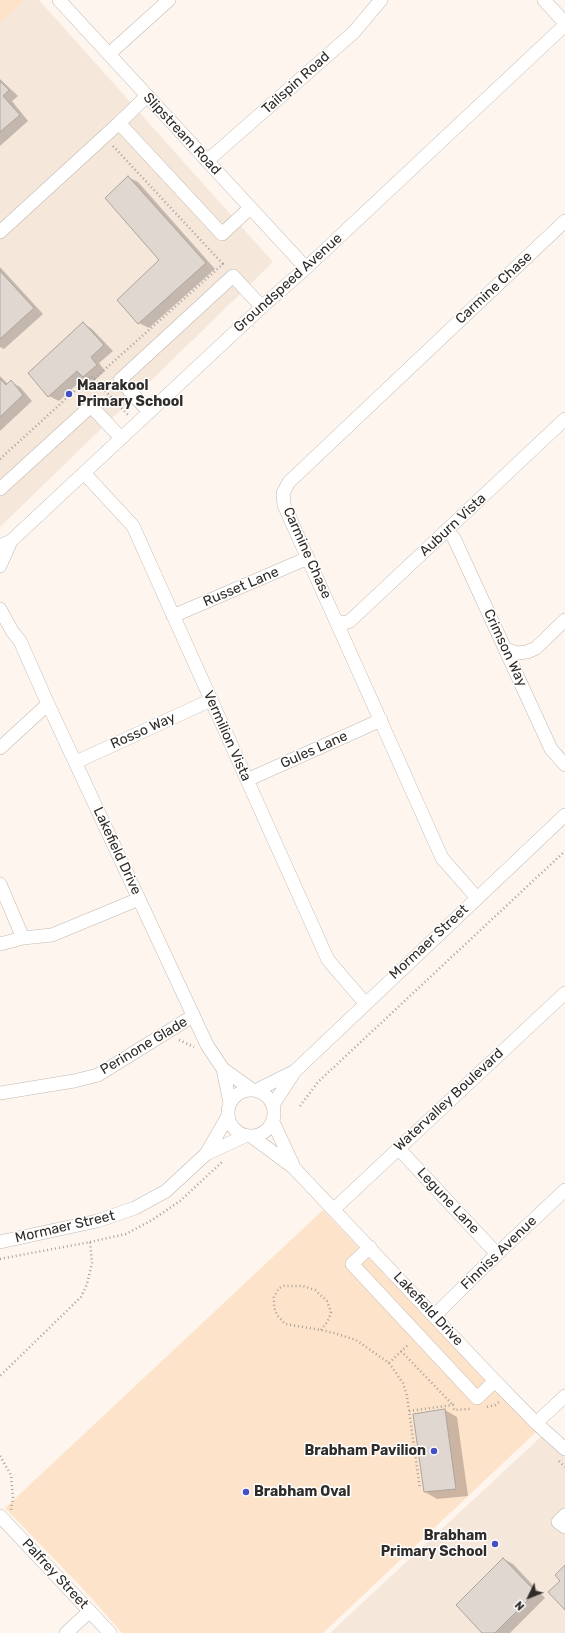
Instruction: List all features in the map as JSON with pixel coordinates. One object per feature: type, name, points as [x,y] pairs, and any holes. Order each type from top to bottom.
[{"type":"street","name":"Slipstream Road","points":[[59,0],[306,268]]},
{"type":"street","points":[[109,54],[169,0]]},
{"type":"street","name":"Tailspin Road","points":[[208,161],[354,32],[381,0]]},
{"type":"street","points":[[544,0],[565,24]]},
{"type":"street","name":"Groundspeed Avenue","points":[[0,566],[6,543],[306,268],[565,24]]},
{"type":"street","points":[[0,232],[147,96]]},
{"type":"street","points":[[119,123],[222,234],[250,208]]},
{"type":"street","name":"Carmine Chase","points":[[477,898],[442,858],[284,506],[283,493],[289,482],[565,221]]},
{"type":"street","points":[[149,412],[120,380],[233,276],[262,307]]},
{"type":"street","points":[[0,489],[91,406],[121,438]]},
{"type":"street","name":"Auburn Vista","points":[[336,621],[344,623],[350,621],[565,419]]},
{"type":"street","name":"Vermilion Vista","points":[[84,473],[133,526],[328,960],[365,1003]]},
{"type":"street","name":"Crimson Way","points":[[447,530],[454,538],[551,749],[565,765]]},
{"type":"street","name":"Russet Lane","points":[[173,616],[308,558]]},
{"type":"street","name":"Lakefield Drive","points":[[0,609],[16,636],[76,762],[207,1045],[223,1070],[230,1103]]},
{"type":"street","points":[[505,649],[517,653],[527,652],[536,648],[565,620]]},
{"type":"street","points":[[0,625],[16,636]]},
{"type":"street","name":"Rosso Way","points":[[76,762],[211,700]]},
{"type":"street","points":[[0,748],[48,704]]},
{"type":"street","name":"Gules Lane","points":[[247,780],[381,720]]},
{"type":"street","name":"Mormaer Street","points":[[274,1106],[295,1070],[565,815]]},
{"type":"street","points":[[0,884],[23,938]]},
{"type":"street","points":[[0,944],[23,938],[52,935],[139,899]]},
{"type":"street","name":"Watervalley Boulevard","points":[[334,1209],[565,993]]},
{"type":"street","name":"Perinone Glade","points":[[0,1093],[74,1081],[98,1075],[193,1016]]},
{"type":"street","name":"Lakefield Drive","points":[[223,1070],[254,1090]]},
{"type":"street","name":"Mormaer Street","points":[[254,1090],[295,1070]]},
{"type":"street","points":[[254,1090],[268,1096],[274,1106],[275,1116],[273,1122],[264,1133],[248,1136],[234,1129],[228,1116],[230,1103],[239,1093],[254,1090]]},
{"type":"street","name":"Mormaer Street","points":[[0,1242],[97,1221],[135,1208],[166,1191],[206,1154],[228,1116]]},
{"type":"street","name":"Lakefield Drive","points":[[273,1122],[294,1167]]},
{"type":"street","name":"Lakefield Drive","points":[[248,1136],[294,1167],[434,1316],[491,1385],[565,1449]]},
{"type":"street","name":"Mormaer Street","points":[[206,1154],[248,1136]]},
{"type":"street","name":"Legune Lane","points":[[398,1148],[497,1254]]},
{"type":"street","name":"Finniss Avenue","points":[[434,1316],[565,1190]]},
{"type":"street","points":[[370,1247],[352,1264],[476,1398],[491,1385]]},
{"type":"street","points":[[536,1423],[565,1396]]},
{"type":"street","name":"Palfrey Street","points":[[5,1515],[110,1633]]},
{"type":"street","points":[[565,1515],[558,1522],[565,1527]]},
{"type":"street","points":[[66,1633],[90,1611]]},
{"type":"path","points":[[104,136],[233,276]]},
{"type":"path","points":[[94,379],[223,264]]},
{"type":"path","points":[[0,459],[91,376],[136,424]]},
{"type":"path","points":[[300,1106],[318,1082],[565,851]]},
{"type":"path","points":[[177,1039],[196,1048]]},
{"type":"path","points":[[0,1260],[126,1234],[152,1220],[180,1201],[224,1161]]},
{"type":"path","points":[[0,1376],[81,1297],[87,1284],[92,1263],[90,1242]]},
{"type":"path","points":[[321,1330],[328,1321],[331,1312],[327,1301],[315,1290],[303,1286],[284,1286],[279,1288],[274,1297],[274,1307],[277,1315],[285,1324],[321,1330],[356,1340],[389,1363],[402,1383],[407,1396],[420,1489]]},
{"type":"path","points":[[389,1363],[418,1336]]},
{"type":"path","points":[[401,1351],[453,1405],[454,1410],[476,1408]]},
{"type":"path","points":[[491,1385],[499,1402],[504,1407]]},
{"type":"path","points":[[483,1407],[495,1405],[499,1402]]},
{"type":"path","points":[[409,1411],[453,1405]]},
{"type":"path","points":[[0,1456],[11,1474],[13,1498],[5,1515]]},
{"type":"path","points":[[553,1457],[565,1467]]},
{"type":"shaded area","points":[[0,0],[25,0],[0,23]]},
{"type":"shaded area","name":"Maarakool Primary School","points":[[16,0],[39,0],[273,262],[0,527],[0,16]]},
{"type":"shaded area","name":"Brabham Oval","points":[[323,1210],[536,1432],[323,1633],[122,1633],[87,1593],[5,1508]]},
{"type":"shaded area","name":"Brabham Primary School","points":[[543,1435],[565,1455],[565,1633],[330,1633]]},
{"type":"building","points":[[0,81],[9,90],[3,96],[20,115],[0,132]]},
{"type":"building","points":[[128,176],[206,263],[138,324],[117,300],[159,260],[105,198]]},
{"type":"building","points":[[0,271],[34,308],[0,339]]},
{"type":"building","points":[[83,322],[104,345],[91,357],[97,365],[83,377],[77,371],[48,397],[28,373]]},
{"type":"building","points":[[0,379],[6,385],[11,380],[23,395],[0,417]]},
{"type":"building","name":"Brabham Pavilion","points":[[445,1409],[456,1489],[424,1492],[413,1414]]},
{"type":"building","points":[[503,1558],[536,1592],[495,1633],[482,1633],[456,1605]]},
{"type":"building","points":[[565,1565],[565,1610],[548,1592],[560,1581],[555,1575]]},
{"type":"place","name":"Maarakool Primary School","points":[[69,394]]},
{"type":"place","name":"Brabham Pavilion","points":[[434,1451]]},
{"type":"place","name":"Brabham Oval","points":[[246,1492]]},
{"type":"place","name":"Brabham Primary School","points":[[495,1544]]}]
